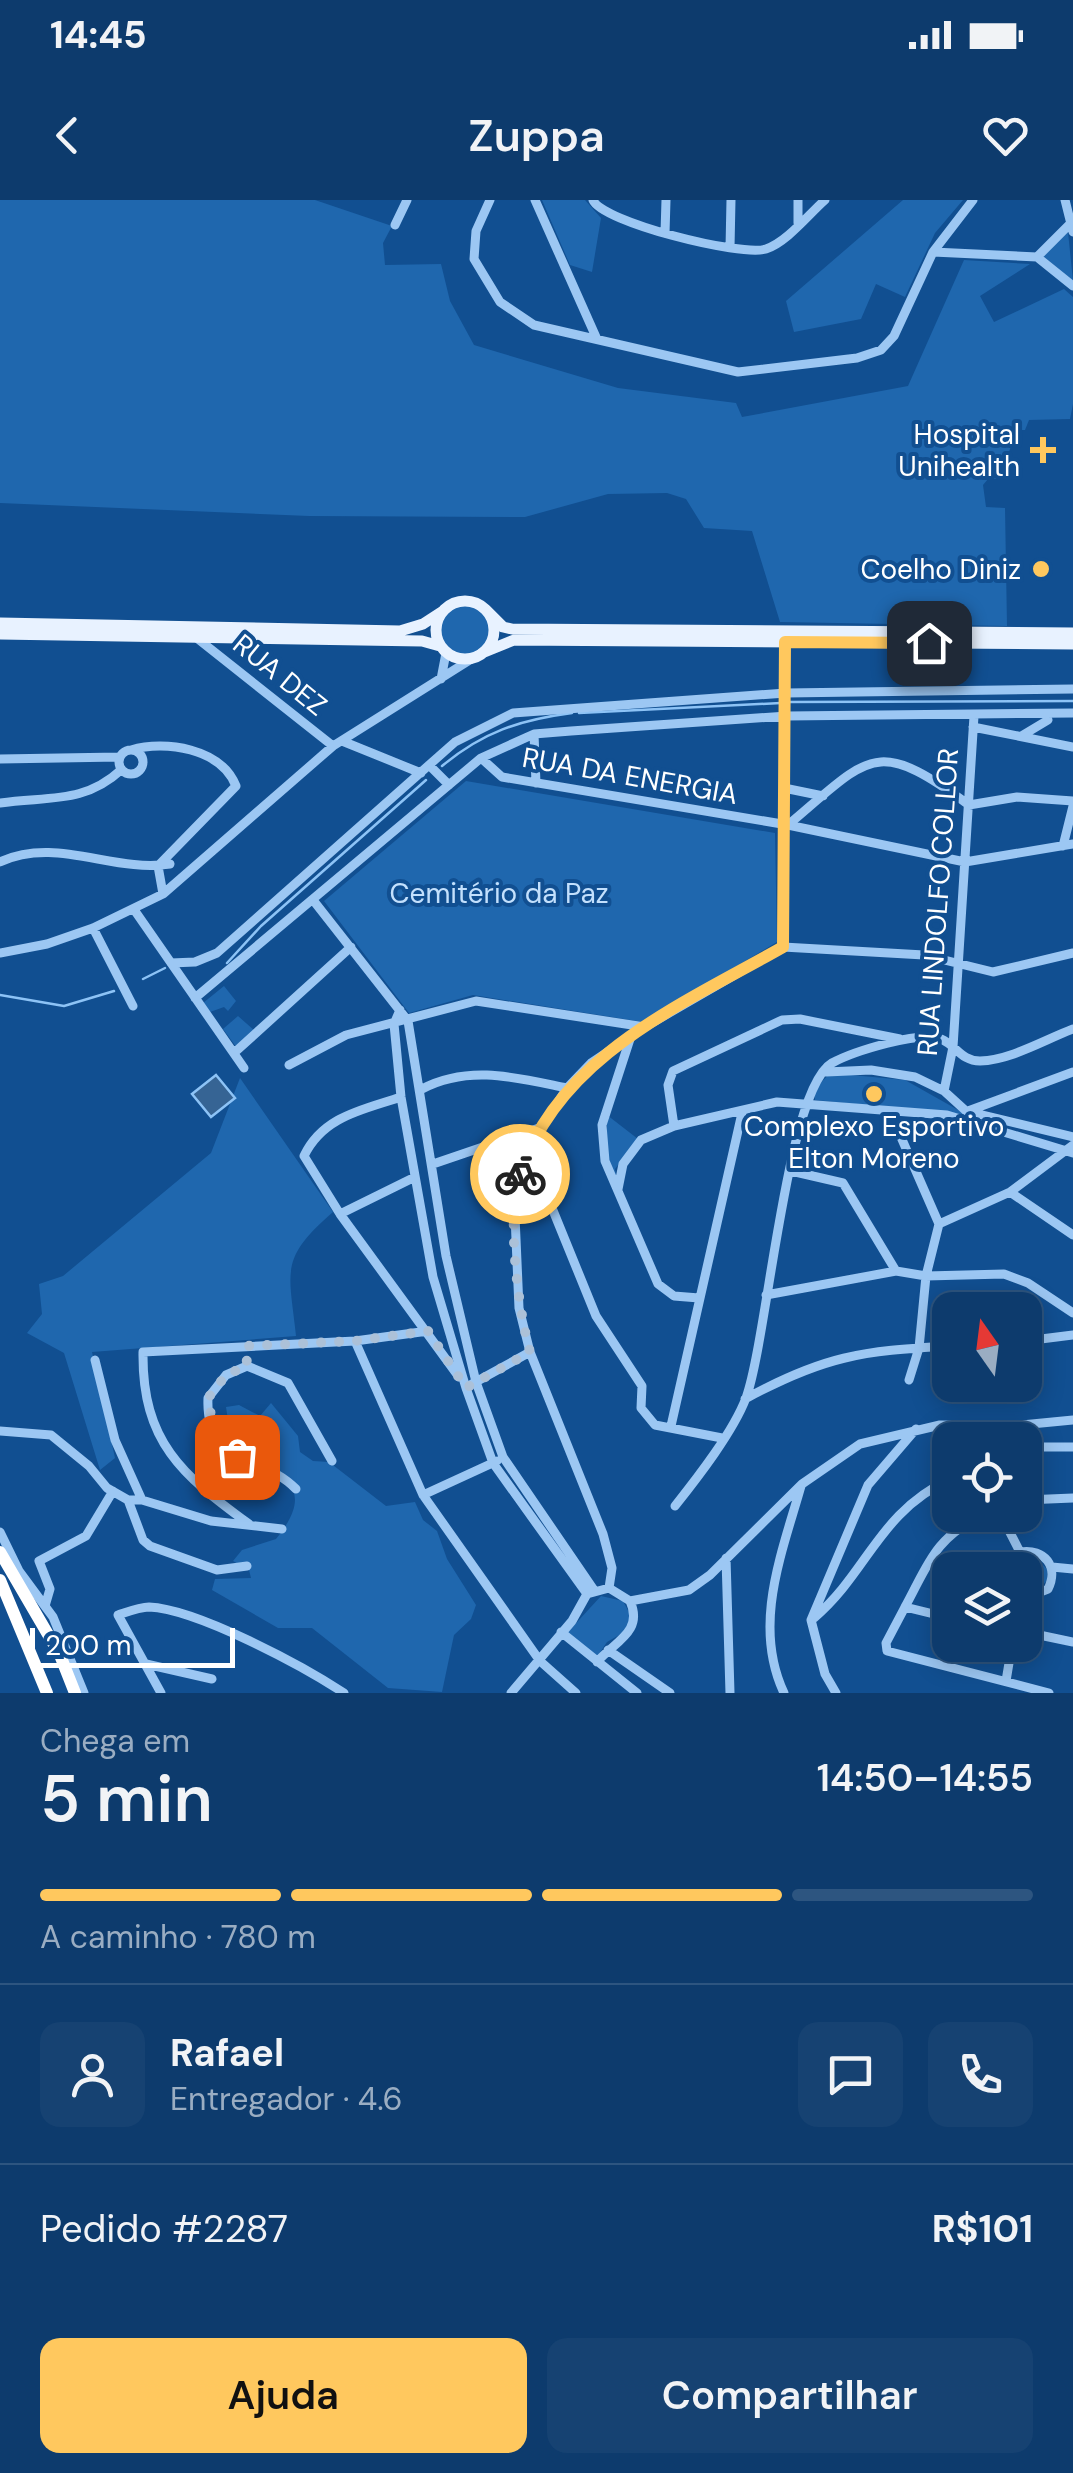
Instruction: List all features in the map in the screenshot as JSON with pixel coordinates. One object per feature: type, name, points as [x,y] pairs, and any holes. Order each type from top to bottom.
[{"type":"highway","points":[[0,1552],[65,1659],[75,1693]]},
{"type":"highway","points":[[0,1580],[47,1693]]},
{"type":"highway","points":[[42,1622],[45,1606]]},
{"type":"highway","points":[[34,1665],[40,1655],[65,1659]]},
{"type":"main road","points":[[0,624],[400,631],[423,624],[460,601],[486,610],[503,627],[512,629],[1073,633]]},
{"type":"main road","points":[[478,655],[494,634],[486,610]]},
{"type":"main road","points":[[443,611],[436,626],[443,649]]},
{"type":"main road","points":[[0,634],[422,641],[478,655],[514,640],[1073,644]]},
{"type":"street","points":[[395,225],[407,200]]},
{"type":"street","points":[[490,200],[476,231],[474,259],[500,302],[534,325],[738,372],[857,358],[890,343],[934,252],[973,200]]},
{"type":"street","points":[[535,200],[596,337]]},
{"type":"street","points":[[593,200],[604,214],[730,248],[770,248],[825,200]]},
{"type":"street","points":[[665,233],[666,200]]},
{"type":"street","points":[[730,248],[731,200]]},
{"type":"street","points":[[798,200],[798,223]]},
{"type":"street","points":[[1037,258],[1072,227],[1065,200]]},
{"type":"street","points":[[934,252],[1006,252],[1037,258],[1073,286]]},
{"type":"street","name":"RUA DEZ","points":[[198,639],[338,744]]},
{"type":"street","points":[[783,947],[785,642]]},
{"type":"street","points":[[440,682],[443,649]]},
{"type":"street","points":[[0,953],[47,944],[93,928],[135,911],[163,894],[338,744],[373,718],[440,682],[478,655]]},
{"type":"street","points":[[170,962],[210,956],[454,742],[513,713],[786,693],[1073,690]]},
{"type":"street","points":[[195,998],[481,758],[534,734],[787,716],[1050,717],[1073,713]]},
{"type":"street","name":"RUA LINDOLFO COLLOR","points":[[944,1090],[953,1046],[974,716]]},
{"type":"street","points":[[1016,717],[1010,725],[1016,735]]},
{"type":"street","points":[[1016,735],[1050,717]]},
{"type":"street","points":[[1050,717],[1055,743]]},
{"type":"street","points":[[973,728],[1073,747]]},
{"type":"street","points":[[534,734],[536,783]]},
{"type":"street","points":[[338,744],[425,769],[448,785]]},
{"type":"street","points":[[0,759],[119,757],[131,750],[186,746],[234,780],[236,786],[221,806],[158,866],[163,894]]},
{"type":"street","points":[[121,770],[132,774],[142,767],[141,755],[131,750]]},
{"type":"street","points":[[119,757],[121,770]]},
{"type":"street","name":"RUA DA ENERGIA","points":[[481,758],[502,777],[785,825],[966,862],[1068,845]]},
{"type":"street","points":[[785,825],[863,767],[891,760],[915,767],[969,805],[1018,797],[1073,804],[1068,845]]},
{"type":"street","points":[[0,803],[80,796],[100,789],[121,770]]},
{"type":"street","points":[[784,788],[823,796]]},
{"type":"street","points":[[173,848],[170,864],[174,884]]},
{"type":"street","points":[[0,862],[46,850],[158,866],[170,864]]},
{"type":"street","points":[[313,900],[408,1021],[446,1256],[476,1382],[504,1457],[590,1592]]},
{"type":"street","points":[[135,911],[244,1068]]},
{"type":"street","points":[[93,928],[133,1006]]},
{"type":"street","points":[[234,1053],[351,947]]},
{"type":"street","points":[[609,1588],[612,1568],[603,1534],[530,1352],[519,1308],[514,1193],[528,1149],[567,1088],[591,1064],[644,1027],[783,947],[924,955],[1004,971],[1073,953]]},
{"type":"street","points":[[210,956],[225,973]]},
{"type":"street","points":[[289,1065],[322,1044],[476,1000],[644,1027]]},
{"type":"street","points":[[400,1010],[394,1024],[401,1097],[432,1276],[466,1388],[494,1463],[590,1592]]},
{"type":"street","points":[[674,1126],[668,1086],[673,1072],[770,1025],[800,1019],[905,1040]]},
{"type":"street","points":[[675,1506],[746,1399],[791,1171],[816,1078],[830,1064],[868,1048],[905,1040],[932,1036],[953,1046],[966,1058],[990,1059],[1073,1029]]},
{"type":"street","points":[[630,1040],[602,1126],[605,1161],[658,1284],[674,1296],[699,1298]]},
{"type":"street","points":[[816,1078],[830,1070],[871,1070],[915,1078],[944,1090],[966,1111],[1073,1137]]},
{"type":"street","points":[[966,1111],[1073,1072]]},
{"type":"street","points":[[422,1089],[442,1078],[496,1074],[567,1088]]},
{"type":"street","points":[[401,1097],[338,1118],[321,1130],[304,1156],[340,1214],[466,1388]]},
{"type":"street","points":[[618,1189],[624,1164],[641,1140],[674,1126],[777,1102],[947,1115],[1070,1149]]},
{"type":"street","points":[[890,1112],[939,1224],[926,1276],[919,1348],[909,1380]]},
{"type":"street","points":[[671,1426],[742,1113]]},
{"type":"street","points":[[434,1164],[540,1128]]},
{"type":"street","points":[[528,1149],[596,1316],[642,1386],[642,1408],[655,1425],[722,1438]]},
{"type":"street","points":[[939,1224],[1010,1192],[1070,1149]]},
{"type":"street","points":[[791,1171],[843,1184],[896,1271]]},
{"type":"street","points":[[340,1214],[415,1177]]},
{"type":"street","points":[[1010,1192],[1073,1234]]},
{"type":"street","points":[[766,1295],[896,1271],[926,1276],[1009,1274],[1073,1313]]},
{"type":"street","points":[[249,1524],[194,1482],[164,1447],[149,1408],[143,1352],[355,1341],[428,1331]]},
{"type":"street","points":[[1042,1340],[1073,1335]]},
{"type":"street","points":[[355,1341],[422,1495],[540,1661],[576,1693]]},
{"type":"street","points":[[246,1346],[247,1366]]},
{"type":"street","points":[[746,1399],[792,1372],[830,1359],[932,1347]]},
{"type":"street","points":[[466,1388],[530,1352]]},
{"type":"street","points":[[95,1360],[115,1440],[142,1500]]},
{"type":"street","points":[[296,1489],[229,1453],[214,1433],[207,1408],[210,1390],[226,1375],[247,1366],[288,1384],[332,1461]]},
{"type":"street","points":[[512,1693],[590,1592],[609,1588],[630,1600],[689,1590],[802,1484],[860,1444],[916,1429],[1073,1420]]},
{"type":"street","points":[[836,1693],[825,1674],[811,1620],[868,1484],[916,1429]]},
{"type":"street","points":[[0,1432],[51,1434],[113,1492],[128,1500],[142,1500],[211,1521],[282,1529]]},
{"type":"street","points":[[1042,1447],[1073,1447]]},
{"type":"street","points":[[422,1495],[504,1457]]},
{"type":"street","points":[[784,1693],[772,1651],[770,1592],[802,1484]]},
{"type":"street","points":[[811,1620],[894,1518],[932,1487]]},
{"type":"street","points":[[45,1606],[50,1589],[39,1570],[40,1561],[86,1536],[113,1492]]},
{"type":"street","points":[[1042,1499],[1073,1498]]},
{"type":"street","points":[[128,1500],[143,1540],[150,1546],[216,1570],[247,1566]]},
{"type":"street","points":[[0,1532],[18,1571],[45,1606],[65,1659],[84,1693]]},
{"type":"street","points":[[954,1532],[933,1552],[886,1642],[888,1651],[1049,1693]]},
{"type":"street","points":[[1010,1532],[1020,1552]]},
{"type":"street","points":[[1042,1554],[1052,1567],[1073,1569]]},
{"type":"street","points":[[726,1558],[730,1693]]},
{"type":"street","points":[[1042,1592],[1048,1589],[1052,1567]]},
{"type":"street","points":[[597,1662],[632,1629],[630,1600]]},
{"type":"street","points":[[161,1693],[118,1614],[148,1607],[198,1621],[296,1661],[344,1693]]},
{"type":"street","points":[[906,1607],[932,1614]]},
{"type":"street","points":[[561,1632],[636,1693],[646,1679]]},
{"type":"street","points":[[1042,1636],[1073,1642]]},
{"type":"street","points":[[608,1650],[670,1693]]},
{"type":"street","points":[[1006,1681],[1009,1662]]},
{"type":"street","points":[[146,1664],[212,1679]]},
{"type":"green space","points":[[0,200],[315,200],[392,226],[383,243],[385,265],[441,264],[450,301],[474,345],[618,388],[736,403],[742,417],[908,386],[964,260],[1030,264],[980,296],[994,322],[1064,289],[1073,297],[1073,404],[1070,419],[1029,420],[1025,430],[1017,430],[999,479],[988,479],[983,485],[986,507],[1005,508],[1007,626],[780,622],[752,531],[704,528],[686,499],[667,493],[608,494],[525,517],[309,516],[0,503]]},
{"type":"green space","points":[[542,200],[585,200],[601,218],[592,272],[570,265]]},
{"type":"green space","points":[[903,200],[963,200],[935,233],[905,297],[876,284],[861,319],[794,332],[786,301]]},
{"type":"green space","points":[[1068,232],[1073,281],[1043,256]]},
{"type":"green space","points":[[464,605],[482,612],[489,630],[482,648],[464,655],[446,648],[439,630],[446,612]]},
{"type":"green space","name":"Cemitério da Paz","points":[[466,781],[775,833],[777,942],[643,1022],[473,995],[409,1013],[324,901]]},
{"type":"green space","points":[[224,986],[236,1001],[228,1011],[224,1007],[210,1012],[203,1003]]},
{"type":"green space","points":[[238,1016],[255,1031],[237,1048],[223,1029]]},
{"type":"green space","name":"Complexo Esportivo Elton Moreno","points":[[830,1073],[905,1080],[967,1115],[815,1100],[814,1090]]},
{"type":"green space","points":[[240,1078],[333,1212],[303,1242],[292,1267],[296,1336],[92,1352],[115,1458],[100,1470],[64,1353],[27,1333],[42,1314],[39,1284],[63,1276],[211,1153]]},
{"type":"green space","points":[[607,1115],[638,1139],[615,1169],[617,1178],[607,1160]]},
{"type":"green space","points":[[271,1403],[298,1436],[300,1452],[313,1461],[329,1462],[386,1506],[415,1502],[423,1520],[437,1531],[447,1559],[476,1605],[471,1619],[454,1635],[442,1692],[388,1688],[312,1628],[278,1628],[212,1590],[215,1579],[251,1578],[249,1570],[233,1561],[242,1550],[276,1539],[290,1519],[295,1503],[293,1490],[286,1480],[238,1444],[229,1427],[226,1407],[239,1405],[260,1416]]},
{"type":"green space","points":[[1042,1564],[1047,1569],[1047,1581],[1042,1585]]},
{"type":"green space","points":[[601,1596],[623,1601],[630,1614],[628,1630],[607,1642],[597,1657],[567,1633]]},
{"type":"shaded area","points":[[216,1075],[235,1098],[211,1117],[192,1094]]},
{"type":"waterway","points":[[789,702],[1073,701]]},
{"type":"waterway","points":[[579,713],[781,703]]},
{"type":"waterway","points":[[442,766],[502,729],[572,713]]},
{"type":"waterway","points":[[227,963],[261,926],[426,780]]},
{"type":"waterway","points":[[143,979],[165,968]]},
{"type":"waterway","points":[[0,995],[64,1006],[114,991]]},
{"type":"way so far","points":[[237,1457],[223,1447],[214,1433],[208,1398],[216,1383],[247,1366],[246,1346],[355,1341],[428,1331],[466,1388],[530,1352],[519,1308],[514,1193],[520,1174]]},
{"type":"place","name":"Hospital Unihealth","points":[[1043,450]]},
{"type":"place","name":"Coelho Diniz","points":[[1041,569]]},
{"type":"place","name":"Complexo Esportivo Elton Moreno","points":[[874,1094]]},
{"type":"route","points":[[520,1174],[540,1128],[567,1088],[591,1064],[644,1027],[783,947],[785,642],[929,643]]}]
